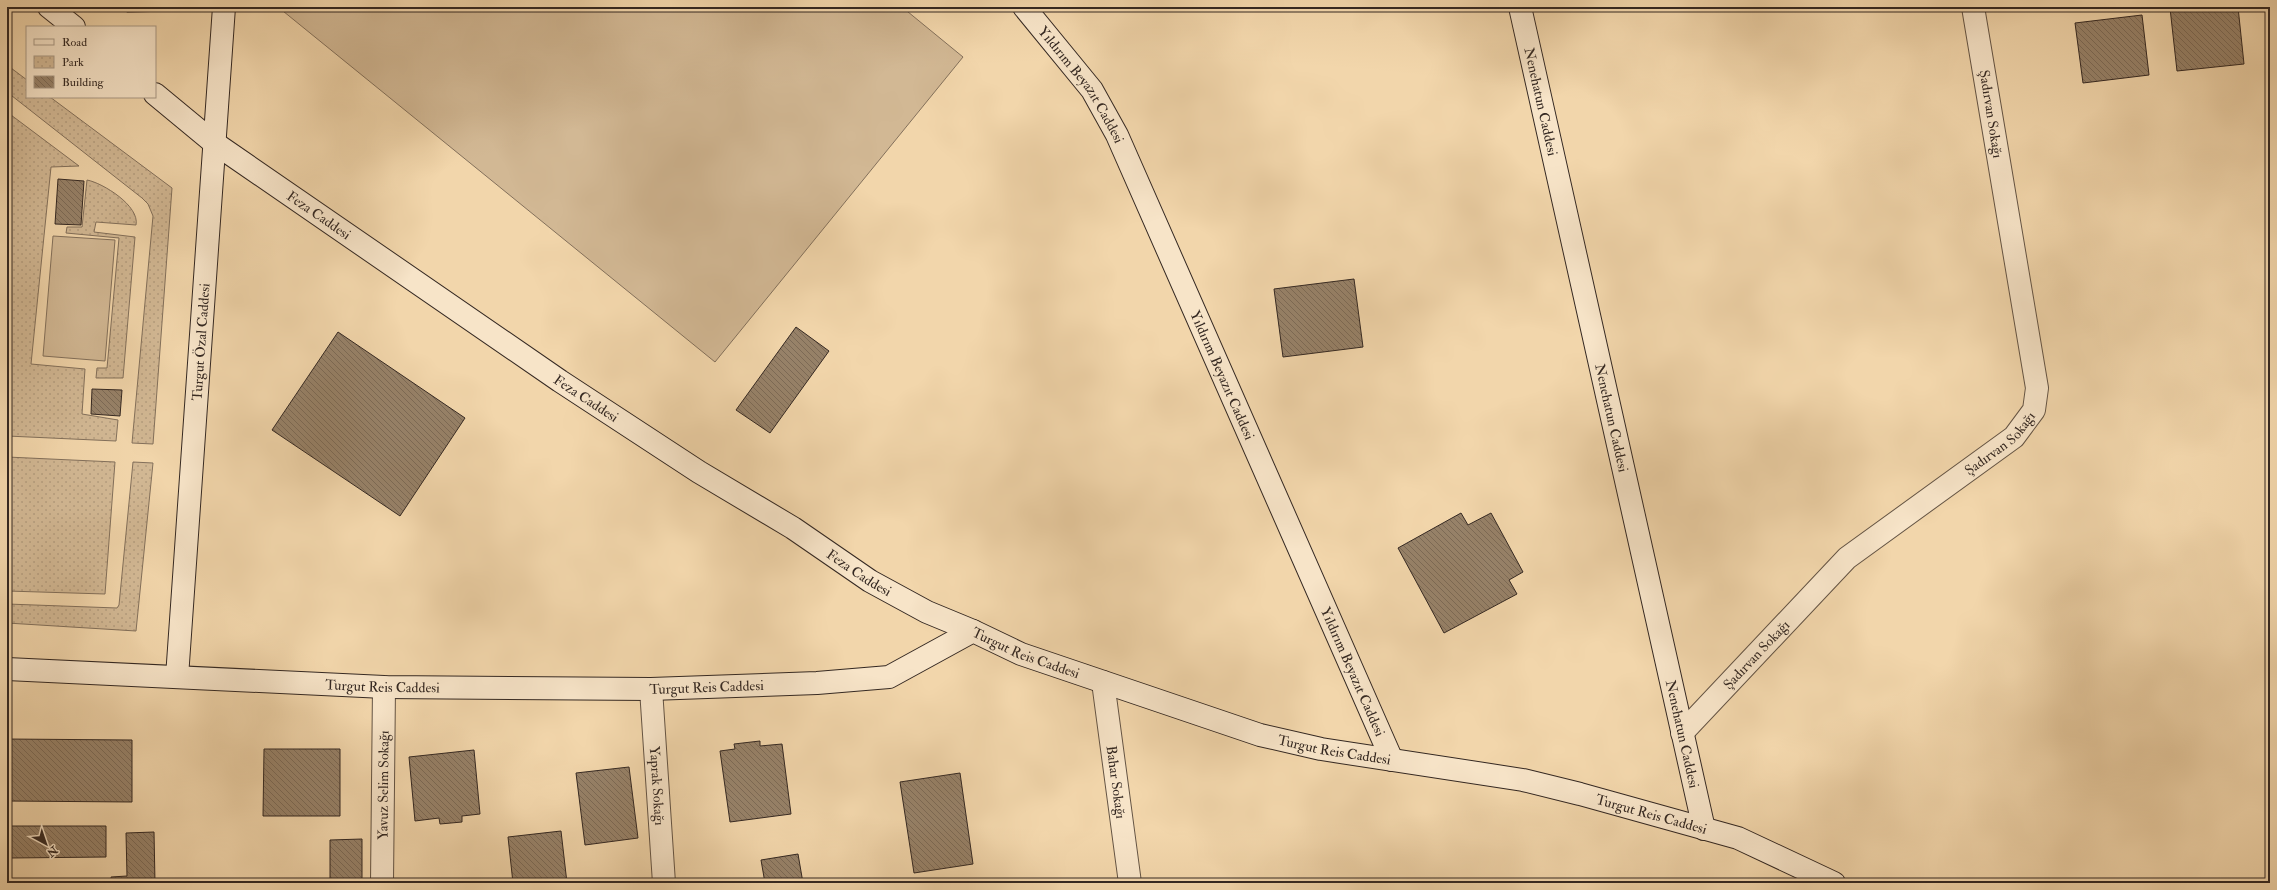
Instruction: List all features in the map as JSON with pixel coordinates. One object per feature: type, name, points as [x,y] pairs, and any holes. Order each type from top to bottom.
[{"type":"street","points":[[49,7],[73,26]]},
{"type":"street","name":"Turgut Özal Caddesi","points":[[177,677],[213,142],[224,7]]},
{"type":"street","name":"Yıldırım Beyazıt Caddesi","points":[[1024,7],[1092,90],[1117,135],[1392,760]]},
{"type":"street","name":"Nenehatun Caddesi","points":[[1520,7],[1704,829]]},
{"type":"street","name":"Şadırvan Sokağı","points":[[1682,733],[1847,558],[2014,437],[2034,410],[2037,388],[1973,7]]},
{"type":"street","name":"Feza Caddesi","points":[[156,95],[213,142],[560,381],[699,472],[793,528],[870,581],[904,600],[973,631]]},
{"type":"street","name":"Turgut Reis Caddesi","points":[[7,669],[384,687],[651,689],[817,683],[889,677],[973,631],[1021,654],[1230,726],[1294,745],[1523,780],[1671,818],[1738,838],[1834,883]]},
{"type":"street","name":"Bahar Sokağı","points":[[1103,682],[1130,883]]},
{"type":"street","name":"Yavuz Selim Sokağı","points":[[382,883],[384,687]]},
{"type":"street","name":"Yaprak Sokağı","points":[[651,689],[664,883]]},
{"type":"green space","points":[[278,7],[902,7],[963,57],[715,362]]},
{"type":"green space","points":[[7,65],[26,79],[26,98],[51,98],[172,188],[153,444],[132,443],[153,216],[148,204],[142,198],[7,92]]},
{"type":"green space","points":[[7,112],[79,166],[51,167],[31,364],[85,369],[82,414],[118,420],[116,441],[7,436]]},
{"type":"green space","points":[[87,180],[102,186],[119,196],[132,210],[136,218],[136,225],[96,222],[94,232],[135,237],[123,378],[96,378],[97,368],[107,368],[119,238],[66,233],[67,227],[82,227]]},
{"type":"green space","points":[[53,236],[115,240],[105,361],[43,356]]},
{"type":"green space","points":[[7,457],[115,462],[105,594],[7,591]]},
{"type":"green space","points":[[133,462],[153,463],[136,631],[7,623],[7,604],[117,608],[119,605]]},
{"type":"building","points":[[120,7],[174,7],[174,11],[127,12]]},
{"type":"building","points":[[2238,7],[2244,64],[2177,71],[2170,8]]},
{"type":"building","points":[[2142,15],[2149,75],[2083,83],[2075,23]]},
{"type":"building","points":[[58,179],[84,181],[81,225],[55,224]]},
{"type":"building","points":[[1354,279],[1363,347],[1283,357],[1274,289]]},
{"type":"building","points":[[796,327],[829,351],[770,433],[736,410]]},
{"type":"building","points":[[338,332],[465,418],[400,516],[272,430]]},
{"type":"building","points":[[92,389],[122,390],[120,416],[91,414]]},
{"type":"building","points":[[1461,513],[1468,525],[1491,513],[1523,572],[1509,580],[1517,594],[1444,633],[1398,548]]},
{"type":"building","points":[[7,739],[132,740],[132,802],[7,801]]},
{"type":"building","points":[[760,741],[760,746],[782,744],[791,814],[730,822],[720,751],[735,749],[734,744]]},
{"type":"building","points":[[264,749],[340,749],[340,816],[263,816]]},
{"type":"building","points":[[474,750],[480,814],[462,816],[462,822],[440,824],[439,818],[415,821],[409,757]]},
{"type":"building","points":[[629,767],[638,838],[585,845],[576,773]]},
{"type":"building","points":[[960,773],[973,864],[914,873],[900,782]]},
{"type":"building","points":[[11,826],[106,826],[106,857],[11,858]]},
{"type":"building","points":[[561,831],[567,883],[513,883],[508,837]]},
{"type":"building","points":[[154,832],[155,883],[112,883],[111,877],[127,876],[126,833]]},
{"type":"building","points":[[362,839],[362,883],[330,883],[330,840]]},
{"type":"building","points":[[798,854],[803,883],[765,883],[761,860]]}]
